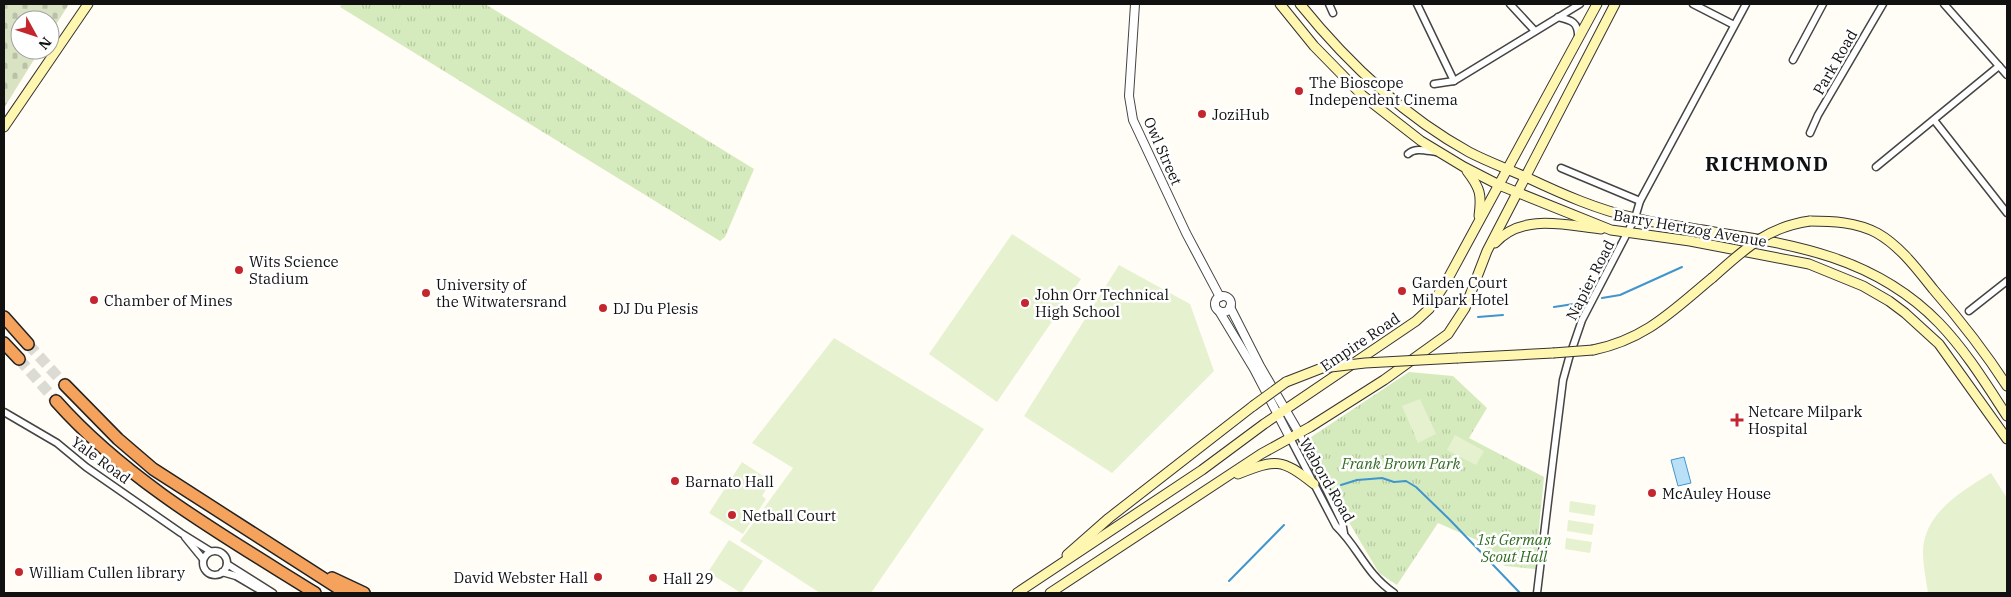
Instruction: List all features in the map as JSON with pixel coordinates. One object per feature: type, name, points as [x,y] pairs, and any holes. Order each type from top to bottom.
[{"type":"highway","points":[[4,317],[28,344]]},
{"type":"highway","points":[[4,343],[19,359]]},
{"type":"highway","points":[[65,385],[111,432],[153,469],[346,593]]},
{"type":"highway","points":[[56,401],[108,454],[143,482],[315,593]]},
{"type":"highway","points":[[316,574],[344,583],[364,593]]},
{"type":"main road","points":[[4,128],[88,4]]},
{"type":"main road","name":"Barry Hertzog Avenue","points":[[1280,4],[1314,46],[1362,95],[1438,152],[1499,185],[1611,230],[1626,234],[1690,241],[1809,264],[1863,286],[1906,313],[1939,344],[2007,439]]},
{"type":"main road","name":"Barry Hertzog Avenue","points":[[1300,4],[1352,61],[1409,111],[1469,152],[1583,202],[1635,218],[1802,248],[1838,259],[1880,278],[1904,293],[1940,324],[1964,352],[2007,416]]},
{"type":"main road","name":"Empire Road","points":[[1017,593],[1202,470],[1277,415],[1426,313],[1441,292],[1597,4]]},
{"type":"main road","points":[[1050,593],[1261,454],[1299,433],[1384,380],[1448,334],[1465,308],[1487,250],[1615,4]]},
{"type":"main road","points":[[1464,167],[1479,188],[1481,202],[1478,224]]},
{"type":"main road","points":[[1064,562],[1073,549],[1084,539],[1286,382],[1322,368],[1365,363],[1593,350],[1622,343],[1646,331],[1752,243],[1769,232],[1794,223],[1810,221],[1846,223],[1875,232],[1888,240],[1905,256],[1950,309],[1981,348],[2007,386]]},
{"type":"main road","points":[[1487,250],[1505,233],[1528,224],[1555,224],[1611,230]]},
{"type":"main road","points":[[1222,480],[1264,464],[1276,462],[1293,468],[1314,484]]},
{"type":"street","name":"Owl Street","points":[[1135,4],[1129,96],[1133,120],[1186,233],[1220,297]]},
{"type":"street","points":[[1329,4],[1333,13]]},
{"type":"street","points":[[1417,4],[1454,81]]},
{"type":"street","points":[[1510,4],[1534,31]]},
{"type":"street","points":[[1434,84],[1454,81],[1580,4]]},
{"type":"street","points":[[1693,4],[1734,25]]},
{"type":"street","name":"Napier Road","points":[[1537,593],[1563,380],[1582,320],[1635,218],[1640,201],[1746,4]]},
{"type":"street","points":[[1793,60],[1823,4]]},
{"type":"street","name":"Park Road","points":[[1810,133],[1883,4]]},
{"type":"street","points":[[1944,4],[2007,75]]},
{"type":"street","points":[[1558,17],[1568,19],[1575,24],[1578,29],[1578,40]]},
{"type":"street","points":[[1876,167],[1999,66]]},
{"type":"street","points":[[1934,120],[2007,213]]},
{"type":"street","points":[[1408,154],[1411,151],[1417,150],[1438,152]]},
{"type":"street","points":[[1561,168],[1640,201]]},
{"type":"street","points":[[1969,310],[2007,281]]},
{"type":"street","points":[[1290,438],[1254,368],[1215,305],[1216,300],[1220,297],[1228,298],[1230,307],[1256,358],[1299,433]]},
{"type":"street","points":[[1219,311],[1226,311],[1230,307]]},
{"type":"street","name":"Yale Road","points":[[4,412],[57,443],[86,467],[180,533],[210,551]]},
{"type":"street","name":"Wabord Road","points":[[1299,433],[1342,522],[1344,533]]},
{"type":"street","name":"Wabord Road","points":[[1290,438],[1336,526],[1344,533],[1370,572],[1389,592]]},
{"type":"street","name":"Yale Road","points":[[180,533],[203,558]]},
{"type":"street","points":[[265,593],[236,576],[222,572],[214,575],[208,572],[203,566],[203,558],[210,551],[215,550],[224,554],[227,564],[273,593]]},
{"type":"street","points":[[222,572],[227,564]]},
{"type":"green space","points":[[4,4],[69,4],[60,18],[60,10],[10,10],[10,60],[34,60],[4,108]]},
{"type":"green space","points":[[342,4],[485,4],[754,169],[725,237],[720,241],[340,7]]},
{"type":"green space","points":[[1012,234],[1081,279],[997,402],[929,354]]},
{"type":"green space","points":[[1119,265],[1190,304],[1214,371],[1112,473],[1024,416]]},
{"type":"green space","points":[[834,338],[984,429],[871,593],[820,593],[740,541],[793,468],[752,443]]},
{"type":"green space","name":"Frank Brown Park","points":[[1409,372],[1453,376],[1487,408],[1469,438],[1544,477],[1535,569],[1505,566],[1479,541],[1438,523],[1397,585],[1379,573],[1302,443]]},
{"type":"green space","points":[[1420,399],[1436,434],[1418,443],[1402,406]]},
{"type":"green space","points":[[1455,435],[1484,451],[1476,465],[1447,450]]},
{"type":"green space","points":[[742,462],[771,481],[762,496],[766,499],[743,534],[709,513]]},
{"type":"green space","points":[[1991,473],[2007,498],[2007,593],[1928,593],[1923,551],[1925,537],[1930,525],[1946,504],[1968,487]]},
{"type":"green space","points":[[1570,501],[1596,505],[1594,516],[1569,512]]},
{"type":"green space","points":[[1568,520],[1594,524],[1592,535],[1567,531]]},
{"type":"green space","points":[[1566,538],[1592,542],[1590,553],[1565,549]]},
{"type":"green space","points":[[729,540],[763,561],[741,593],[708,572]]},
{"type":"water","points":[[1684,457],[1691,483],[1678,486],[1671,460]]},
{"type":"waterway","points":[[1602,298],[1620,295],[1682,267]]},
{"type":"waterway","points":[[1554,307],[1580,303]]},
{"type":"waterway","points":[[1478,317],[1503,315]]},
{"type":"waterway","points":[[1341,485],[1357,480],[1382,478],[1394,482],[1406,481],[1416,487],[1520,593]]},
{"type":"waterway","points":[[1229,581],[1284,525]]},
{"type":"tunnel","points":[[28,344],[65,385]]},
{"type":"tunnel","points":[[19,359],[56,401]]},
{"type":"place","name":"The Bioscope Independent Cinema","points":[[1299,91]]},
{"type":"place","name":"JoziHub","points":[[1202,114]]},
{"type":"place","name":"Wits Science Stadium","points":[[239,270]]},
{"type":"place","name":"Garden Court Milpark Hotel","points":[[1402,291]]},
{"type":"place","name":"University of the Witwatersrand","points":[[426,293]]},
{"type":"place","name":"Chamber of Mines","points":[[94,300]]},
{"type":"place","name":"John Orr Technical High School","points":[[1025,303]]},
{"type":"place","name":"DJ Du Plesis","points":[[603,308]]},
{"type":"place","name":"Netcare Milpark Hospital","points":[[1737,420]]},
{"type":"place","name":"Barnato Hall","points":[[675,481]]},
{"type":"place","name":"McAuley House","points":[[1652,493]]},
{"type":"place","name":"Netball Court","points":[[732,515]]},
{"type":"place","name":"William Cullen library","points":[[19,572]]},
{"type":"place","name":"David Webster Hall","points":[[598,577]]},
{"type":"place","name":"Hall 29","points":[[653,578]]},
{"type":"district","name":"RICHMOND","points":[[1767,163]]},
{"type":"park label","name":"1st German Scout Hall","points":[[1514,548]]}]
